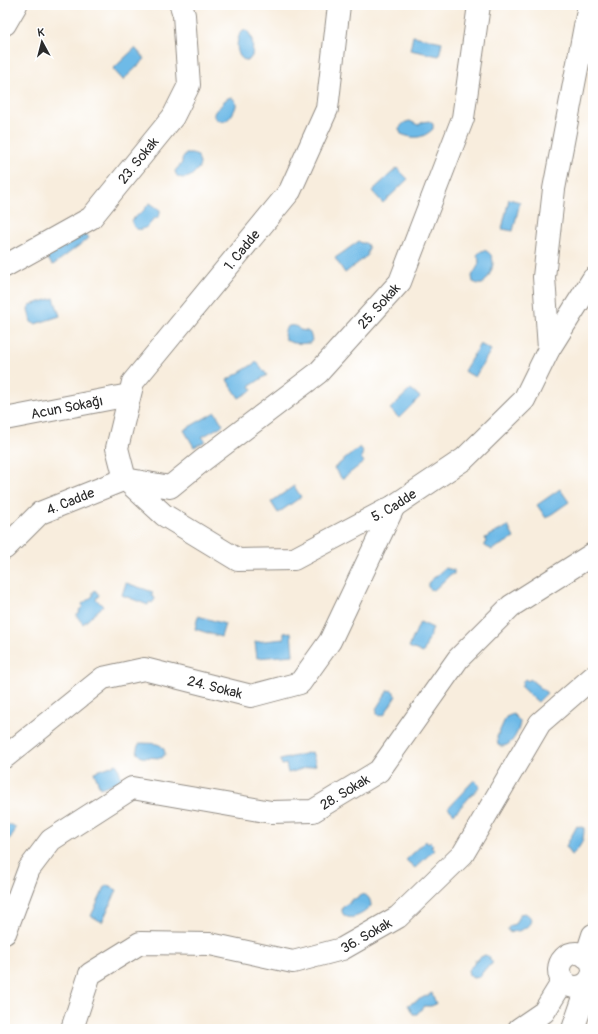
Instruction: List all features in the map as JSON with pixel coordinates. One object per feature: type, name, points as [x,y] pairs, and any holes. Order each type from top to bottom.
[{"type":"street","points":[[5,24],[16,5]]},
{"type":"street","name":"23. Sokak","points":[[5,266],[91,218],[173,117],[189,85],[184,15],[181,5]]},
{"type":"street","name":"25. Sokak","points":[[125,479],[170,487],[318,373],[400,282],[463,118],[479,5]]},
{"type":"street","points":[[549,349],[544,277],[554,189],[589,5]]},
{"type":"street","name":"1. Cadde","points":[[125,479],[117,448],[133,382],[290,191],[327,108],[336,8]]},
{"type":"street","name":"5. Cadde","points":[[125,479],[164,515],[238,560],[294,559],[394,506],[464,459],[524,400],[549,349],[593,279]]},
{"type":"street","name":"Acun Sokağı","points":[[5,419],[130,395]]},
{"type":"street","name":"4. Cadde","points":[[5,548],[40,513],[125,479]]},
{"type":"street","name":"24. Sokak","points":[[5,757],[102,678],[144,669],[251,696],[300,683],[330,641],[394,506]]},
{"type":"street","name":"28. Sokak","points":[[5,933],[29,869],[51,840],[132,788],[271,812],[313,811],[379,771],[458,659],[511,606],[593,554]]},
{"type":"street","name":"36. Sokak","points":[[72,1029],[90,974],[140,943],[210,944],[293,962],[342,949],[398,917],[463,854],[540,723],[593,677]]},
{"type":"street","points":[[586,957],[593,935]]},
{"type":"street","points":[[573,1029],[592,976],[593,968],[586,957],[581,954],[570,954],[565,957],[559,966],[560,977],[564,983],[572,987],[585,985],[590,980]]},
{"type":"street","points":[[519,1029],[544,1012],[564,983]]},
{"type":"street","points":[[564,983],[566,1029]]},
{"type":"water","points":[[243,30],[246,30],[249,33],[252,42],[252,56],[248,61],[240,56],[237,48],[238,38]]},
{"type":"water","points":[[413,36],[442,42],[439,56],[410,50]]},
{"type":"water","points":[[135,48],[145,59],[123,80],[113,69]]},
{"type":"water","points":[[231,97],[234,99],[236,105],[231,115],[225,121],[216,119],[214,117],[215,112],[224,101]]},
{"type":"water","points":[[410,121],[418,125],[429,121],[433,124],[433,129],[425,135],[418,137],[410,137],[401,134],[399,129],[400,127]]},
{"type":"water","points":[[186,154],[198,156],[200,166],[189,177],[178,177],[175,171],[182,163],[182,158]]},
{"type":"water","points":[[397,168],[408,179],[383,203],[372,191]]},
{"type":"water","points":[[509,199],[520,202],[513,231],[502,229]]},
{"type":"water","points":[[150,203],[160,210],[160,214],[157,218],[153,219],[148,226],[141,229],[135,228],[132,220]]},
{"type":"water","points":[[83,230],[89,238],[53,265],[47,258]]},
{"type":"water","points":[[359,241],[367,244],[369,249],[367,253],[368,255],[345,273],[335,258]]},
{"type":"water","points":[[484,250],[488,252],[493,259],[493,264],[491,272],[483,283],[480,284],[473,282],[472,276],[479,263],[477,255]]},
{"type":"water","points":[[54,298],[60,316],[35,324],[31,322],[28,309],[30,305]]},
{"type":"water","points":[[289,326],[295,326],[300,330],[310,333],[312,340],[310,343],[295,343],[287,340],[284,334],[286,328]]},
{"type":"water","points":[[480,344],[491,350],[475,377],[464,371]]},
{"type":"water","points":[[257,362],[267,375],[250,386],[252,390],[239,398],[227,380]]},
{"type":"water","points":[[411,389],[420,397],[399,418],[390,409]]},
{"type":"water","points":[[215,412],[223,425],[202,437],[206,441],[194,447],[184,430]]},
{"type":"water","points":[[360,447],[363,451],[361,458],[364,462],[342,479],[334,468]]},
{"type":"water","points":[[294,486],[301,497],[278,513],[271,502]]},
{"type":"water","points":[[560,489],[569,502],[546,518],[537,505]]},
{"type":"water","points":[[508,526],[514,538],[491,550],[484,545],[486,541],[485,538]]},
{"type":"water","points":[[445,568],[454,570],[454,574],[451,574],[434,590],[430,589],[428,587],[428,583]]},
{"type":"water","points":[[126,583],[153,592],[151,595],[155,599],[152,603],[149,602],[148,605],[122,595]]},
{"type":"water","points":[[95,590],[99,595],[96,599],[103,606],[83,624],[76,615],[83,607],[82,604],[93,596],[93,592]]},
{"type":"water","points":[[198,616],[225,624],[221,637],[195,629]]},
{"type":"water","points":[[420,622],[433,628],[423,653],[409,647]]},
{"type":"water","points":[[291,632],[293,655],[257,658],[255,642],[284,639],[284,633]]},
{"type":"water","points":[[525,679],[528,681],[530,679],[547,693],[538,702],[521,687],[523,684],[522,682]]},
{"type":"water","points":[[388,690],[394,692],[396,696],[384,715],[379,716],[376,709]]},
{"type":"water","points":[[513,714],[520,721],[520,725],[514,739],[506,745],[498,745],[497,737],[506,717]]},
{"type":"water","points":[[153,743],[160,745],[165,754],[162,758],[141,757],[138,754],[137,748],[139,744]]},
{"type":"water","points":[[312,752],[316,765],[288,773],[286,764],[282,765],[280,760]]},
{"type":"water","points":[[117,764],[122,780],[100,788],[94,772]]},
{"type":"water","points":[[474,780],[480,786],[454,814],[448,808]]},
{"type":"water","points":[[6,825],[12,825],[15,827],[15,830],[14,834],[7,841],[6,847],[8,854],[5,857]]},
{"type":"water","points":[[577,826],[584,828],[583,840],[572,855],[566,846]]},
{"type":"water","points":[[426,841],[428,844],[430,842],[433,845],[431,847],[434,850],[415,868],[406,860]]},
{"type":"water","points":[[106,885],[117,890],[102,922],[91,916]]},
{"type":"water","points":[[360,895],[365,895],[368,897],[371,906],[366,911],[355,917],[347,917],[344,915],[342,909],[350,903],[350,901],[357,899]]},
{"type":"water","points":[[525,913],[531,920],[530,923],[518,931],[508,931],[511,925],[515,924],[520,914]]},
{"type":"water","points":[[485,955],[490,957],[489,960],[492,961],[492,964],[486,968],[479,977],[473,978],[469,975],[468,970],[474,964],[475,960],[477,961]]},
{"type":"water","points":[[432,993],[436,1004],[424,1006],[417,1014],[413,1014],[408,1005]]}]
